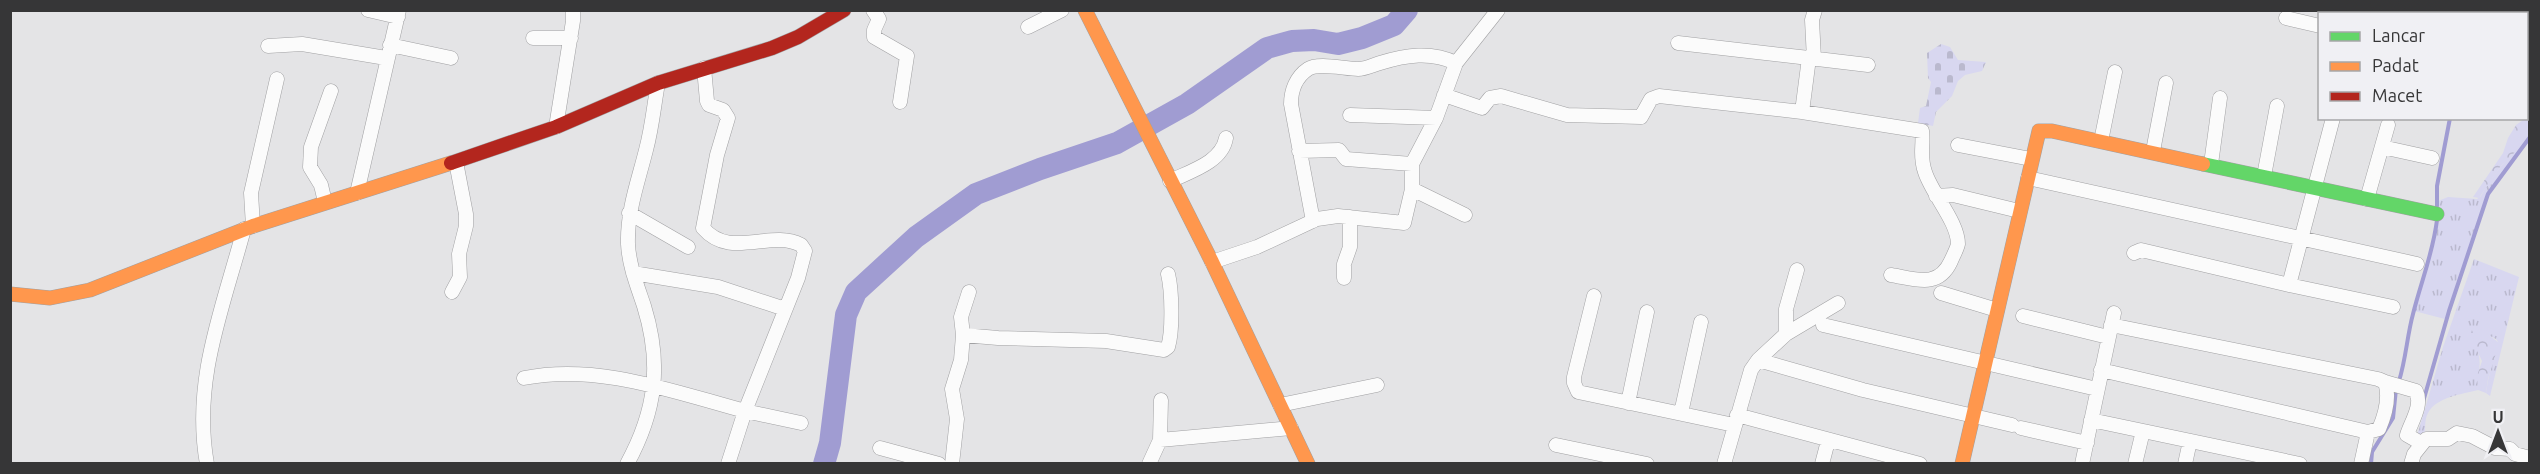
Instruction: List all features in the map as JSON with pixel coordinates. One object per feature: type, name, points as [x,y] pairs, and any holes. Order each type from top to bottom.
[{"type":"street","points":[[357,193],[398,14],[368,10]]},
{"type":"street","points":[[556,127],[571,38],[573,10]]},
{"type":"street","points":[[10,294],[42,299],[73,295],[249,227],[456,162],[556,127],[658,83],[787,42],[844,10]]},
{"type":"street","points":[[873,10],[879,19],[874,30],[874,37],[907,56],[900,102]]},
{"type":"street","points":[[1028,27],[1062,10]]},
{"type":"street","points":[[1085,10],[1161,166],[1212,262],[1308,464]]},
{"type":"street","points":[[1212,262],[1257,247],[1312,221],[1331,217],[1404,223],[1412,189],[1412,164],[1436,118],[1456,63],[1498,10]]},
{"type":"street","points":[[1802,112],[1811,58],[1812,20],[1815,10]]},
{"type":"street","points":[[2286,18],[2318,26]]},
{"type":"street","points":[[533,38],[571,38]]},
{"type":"street","points":[[1678,43],[1868,65]]},
{"type":"street","points":[[268,46],[302,44],[450,58]]},
{"type":"street","points":[[1846,63],[1848,47]]},
{"type":"street","points":[[1312,221],[1291,95],[1297,81],[1308,69],[1321,65],[1335,69],[1362,69],[1399,57],[1421,55],[1437,56],[1456,63]]},
{"type":"street","points":[[704,68],[707,101],[709,105],[723,110],[728,118],[717,155],[703,228],[718,240],[733,243],[789,241],[801,244],[804,249],[798,278],[746,411],[728,464]]},
{"type":"street","points":[[2101,141],[2115,72]]},
{"type":"street","points":[[207,464],[201,433],[205,375],[249,227],[251,194],[277,79]]},
{"type":"street","points":[[627,464],[643,432],[655,387],[652,340],[633,273],[628,246],[629,213],[647,148],[658,83]]},
{"type":"street","points":[[2153,151],[2166,83]]},
{"type":"street","points":[[325,202],[321,184],[310,167],[312,147],[331,91]]},
{"type":"street","points":[[1444,95],[1482,108],[1490,98],[1501,96],[1573,115],[1641,117],[1651,99],[1659,96],[1802,112],[1922,131],[1920,155],[1925,173],[1956,231],[1958,246],[1946,273],[1940,277],[1923,280],[1891,275]]},
{"type":"street","points":[[2211,164],[2220,98]]},
{"type":"street","points":[[2264,176],[2277,106]]},
{"type":"street","points":[[1350,115],[1436,118]]},
{"type":"street","points":[[2289,285],[2332,120]]},
{"type":"street","points":[[2367,199],[2388,125]]},
{"type":"street","points":[[1962,464],[2028,178],[2036,134],[2042,130],[2153,151],[2437,214]]},
{"type":"street","points":[[1170,182],[1219,156],[1226,138]]},
{"type":"street","points":[[1958,145],[2031,159]]},
{"type":"street","points":[[2382,147],[2432,158]]},
{"type":"street","points":[[1299,151],[1339,150],[1346,159],[1412,164]]},
{"type":"street","points":[[452,292],[460,278],[459,254],[466,226],[466,214],[456,162]]},
{"type":"street","points":[[2028,178],[2417,264]]},
{"type":"street","points":[[1412,189],[1465,215]]},
{"type":"street","points":[[1936,195],[1953,195],[2019,211]]},
{"type":"street","points":[[629,213],[688,247]]},
{"type":"street","points":[[1344,278],[1344,264],[1350,247],[1350,217]]},
{"type":"street","points":[[2134,253],[2141,250],[2393,307]]},
{"type":"street","points":[[1786,334],[1786,309],[1797,270]]},
{"type":"street","points":[[633,273],[718,287],[785,309]]},
{"type":"street","points":[[963,335],[1106,341],[1164,350],[1168,347],[1170,338],[1172,294],[1168,274]]},
{"type":"street","points":[[951,464],[957,419],[952,389],[961,360],[963,335],[961,317],[969,292]]},
{"type":"street","points":[[1941,293],[1997,310]]},
{"type":"street","points":[[1594,296],[1574,377],[1575,388],[1578,392],[1681,414],[1735,420],[1920,464]]},
{"type":"street","points":[[1724,464],[1750,370],[1786,334],[1838,303]]},
{"type":"street","points":[[1628,403],[1647,312]]},
{"type":"street","points":[[2023,316],[2111,325],[2409,387],[2419,396],[2415,416],[2407,433],[2416,441]]},
{"type":"street","points":[[1681,414],[1701,322]]},
{"type":"street","points":[[1823,325],[2097,389]]},
{"type":"street","points":[[2082,464],[2111,325]]},
{"type":"street","points":[[1758,360],[1863,390],[2086,443]]},
{"type":"street","points":[[2101,370],[2368,432],[2379,429],[2384,418],[2387,397],[2385,382]]},
{"type":"street","points":[[524,378],[568,372],[595,375],[655,387],[801,423]]},
{"type":"street","points":[[1280,405],[1377,385]]},
{"type":"street","points":[[1149,464],[1160,440],[1161,400]]},
{"type":"street","points":[[2091,420],[2190,441],[2234,457],[2300,464]]},
{"type":"street","points":[[1160,440],[1291,428]]},
{"type":"street","points":[[2135,464],[2143,431]]},
{"type":"street","points":[[2361,464],[2368,432]]},
{"type":"street","points":[[2416,441],[2448,439],[2457,433],[2462,433],[2495,448],[2510,449],[2515,454],[2529,458]]},
{"type":"street","points":[[1822,464],[1828,441]]},
{"type":"street","points":[[2185,464],[2190,441]]},
{"type":"street","points":[[2411,464],[2416,441]]},
{"type":"street","points":[[1556,445],[1647,464]]},
{"type":"street","points":[[880,448],[939,464]]},
{"type":"green space","points":[[1941,44],[1950,47],[1958,60],[1986,62],[1982,71],[1965,75],[1958,81],[1952,96],[1936,112],[1933,126],[1918,123],[1920,108],[1926,106],[1931,82],[1928,78],[1927,53]]},
{"type":"green space","points":[[2529,112],[2528,132],[2516,151],[2500,167],[2479,198],[2473,197],[2503,153],[2516,125],[2523,120],[2528,120]]},
{"type":"green space","points":[[2529,130],[2529,135],[2517,154],[2487,194],[2445,319],[2414,311],[2433,244],[2438,201],[2448,197],[2477,199],[2481,196]]},
{"type":"green space","points":[[2474,259],[2519,277],[2490,396],[2486,393],[2498,342],[2488,335],[2475,345],[2480,362],[2478,390],[2437,403],[2427,416],[2424,436],[2417,436],[2443,347]]},
{"type":"green space","points":[[2478,326],[2499,343],[2486,393],[2478,390],[2477,376],[2482,361],[2470,336],[2472,330]]},
{"type":"waterway","points":[[824,464],[830,443],[846,315],[856,292],[916,237],[976,194],[1117,143],[1187,104],[1267,48],[1292,41],[1314,40],[1338,44],[1362,38],[1394,25],[1407,10]]},
{"type":"waterway","points":[[2437,206],[2437,186],[2450,120]]},
{"type":"waterway","points":[[2423,402],[2449,311],[2488,194],[2530,137]]},
{"type":"waterway","points":[[2399,381],[2411,322],[2430,256],[2437,220]]},
{"type":"waterway","points":[[2371,464],[2372,452],[2393,418],[2396,389]]},
{"type":"traffic: fast","points":[[2203,164],[2437,214]]},
{"type":"traffic: slow","points":[[1085,10],[1212,262],[1308,464]]},
{"type":"traffic: slow","points":[[1962,464],[2039,131],[2052,131],[2203,164]]},
{"type":"traffic: slow","points":[[10,294],[50,298],[90,290],[253,226],[451,163]]},
{"type":"traffic: jam","points":[[451,163],[556,127],[658,83],[772,48],[798,37],[844,10]]}]
